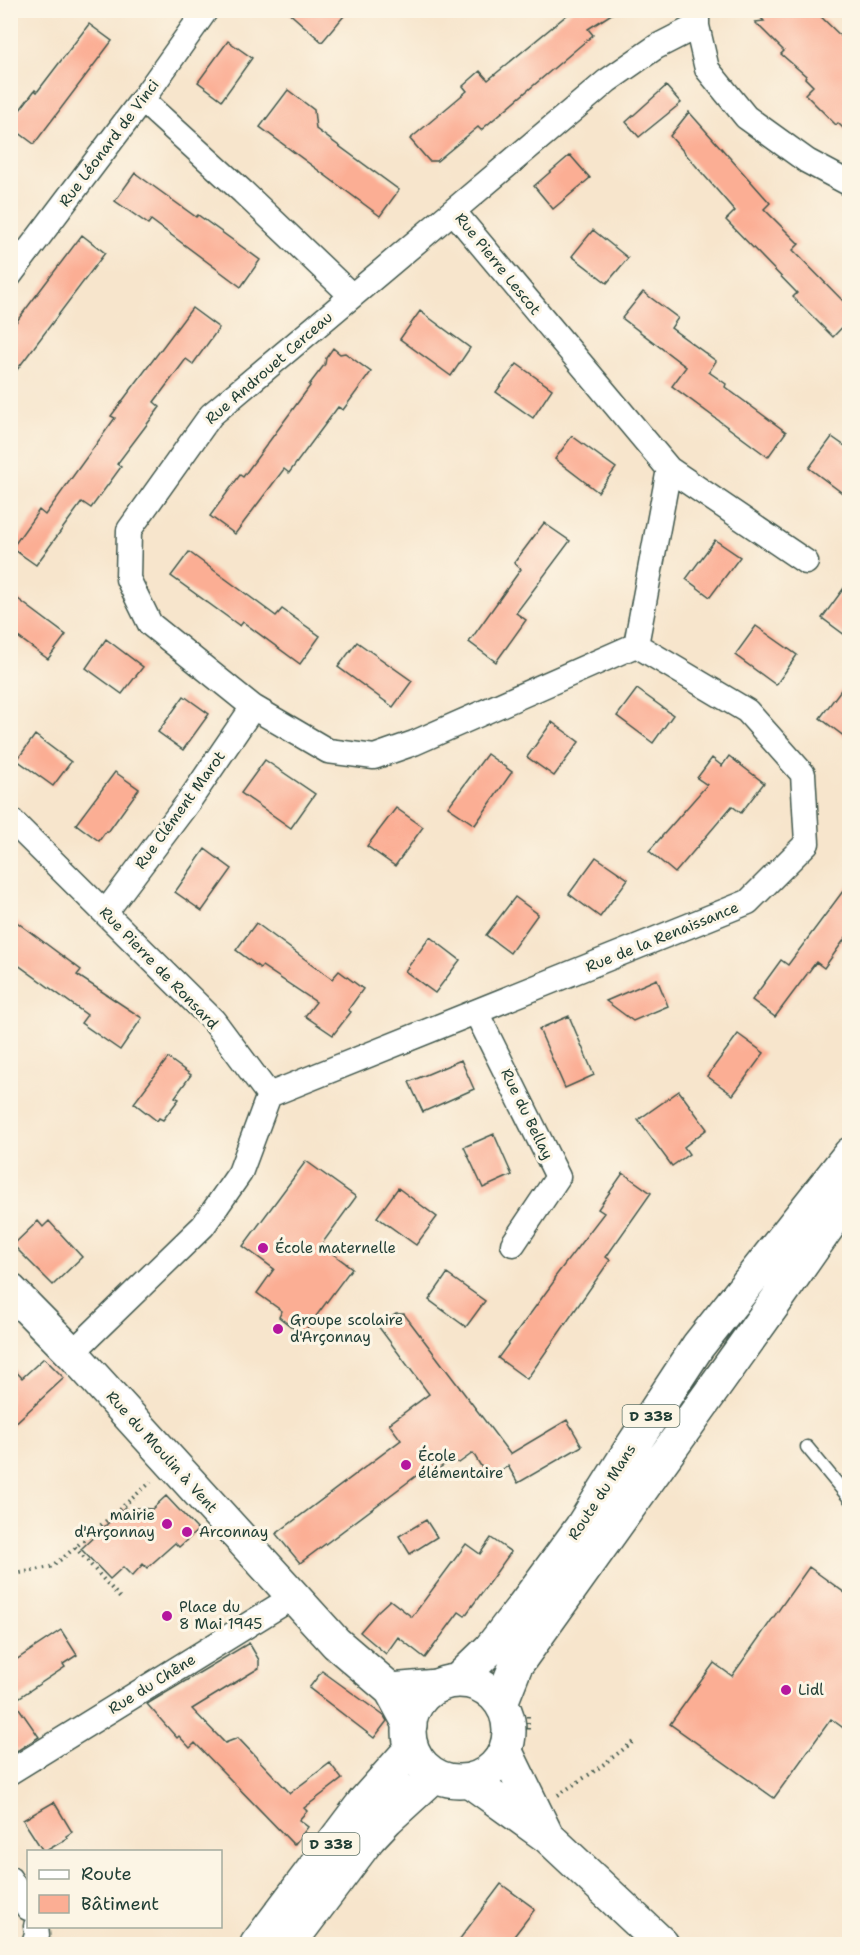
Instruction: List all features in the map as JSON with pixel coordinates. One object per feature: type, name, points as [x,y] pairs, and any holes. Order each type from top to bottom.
[{"type":"main road","name":"Route du Mans","points":[[447,1684],[490,1649],[522,1608],[581,1528],[698,1346],[849,1154]]},
{"type":"main road","name":"Route du Mans","points":[[514,1708],[516,1665],[849,1195]]},
{"type":"main road","name":"Rue du Moulin à Vent","points":[[10,1290],[72,1353],[293,1597],[336,1642],[391,1689],[411,1736]]},
{"type":"main road","points":[[391,1689],[474,1683],[514,1708],[508,1718],[510,1735],[517,1743],[548,1837]]},
{"type":"main road","points":[[447,1684],[424,1696],[414,1709],[411,1736],[421,1764],[435,1775],[452,1781],[470,1781],[492,1771],[517,1743]]},
{"type":"main road","name":"D 338","points":[[257,1944],[411,1736]]},
{"type":"main road","name":"D 338","points":[[289,1944],[369,1838],[435,1775]]},
{"type":"main road","points":[[470,1781],[548,1837],[662,1944]]},
{"type":"street","name":"Rue Léonard de Vinci","points":[[10,275],[142,100],[206,10]]},
{"type":"street","points":[[697,18],[707,69],[746,117],[807,161],[849,184]]},
{"type":"street","name":"Rue Pierre Lescot","points":[[697,18],[607,81],[453,211],[669,468],[806,562]]},
{"type":"street","points":[[142,100],[352,296]]},
{"type":"street","name":"Rue Androuet Cerceau","points":[[453,211],[211,415],[129,530],[128,579],[150,624],[253,707],[328,751],[374,757],[414,743],[636,645]]},
{"type":"street","points":[[636,645],[669,468]]},
{"type":"street","name":"Rue de la Renaissance","points":[[268,1095],[748,902],[807,843],[803,774],[747,711],[636,645]]},
{"type":"street","name":"Rue Clément Marot","points":[[105,913],[189,801],[253,707]]},
{"type":"street","name":"Rue Pierre de Ronsard","points":[[10,819],[213,1020],[268,1095]]},
{"type":"street","name":"Rue du Bellay","points":[[476,1011],[558,1177],[513,1244]]},
{"type":"street","points":[[72,1353],[203,1226],[240,1173],[268,1095]]},
{"type":"street","name":"Rue du Chêne","points":[[10,1772],[293,1597]]},
{"type":"street","points":[[10,1879],[27,1906]]},
{"type":"street","points":[[34,1944],[36,1928]]},
{"type":"lane","points":[[807,1447],[849,1499]]},
{"type":"path","points":[[10,1579],[20,1573],[50,1567],[172,1464]]},
{"type":"path","points":[[75,1547],[120,1599]]},
{"type":"path","points":[[514,1708],[517,1743]]},
{"type":"path","points":[[553,1797],[596,1770],[633,1742]]},
{"type":"building","points":[[286,10],[349,10],[322,42]]},
{"type":"building","points":[[573,10],[618,10],[588,29],[593,35],[481,130],[478,127],[437,161],[429,161],[410,139],[467,91],[463,86],[480,71],[488,80]]},
{"type":"building","points":[[753,10],[814,10],[849,44],[849,134],[838,123],[836,125],[805,94],[813,86],[805,78],[806,76],[781,54],[784,51],[755,22],[764,21]]},
{"type":"building","points":[[89,24],[112,41],[34,144],[10,126],[10,123]]},
{"type":"building","points":[[228,41],[252,58],[222,100],[198,82]]},
{"type":"building","points":[[666,86],[681,103],[639,137],[626,122]]},
{"type":"building","points":[[288,90],[314,110],[316,129],[399,190],[380,216],[260,127]]},
{"type":"building","points":[[689,112],[770,203],[764,209],[799,244],[793,250],[849,307],[849,320],[833,337],[793,297],[797,293],[726,220],[735,211],[670,136]]},
{"type":"building","points":[[570,155],[590,178],[553,209],[534,186]]},
{"type":"building","points":[[135,173],[260,260],[241,287],[151,220],[148,224],[115,201]]},
{"type":"building","points":[[593,230],[628,258],[607,283],[572,256]]},
{"type":"building","points":[[82,235],[105,253],[10,379],[10,330]]},
{"type":"building","points":[[643,292],[678,318],[671,328],[716,361],[709,372],[726,384],[725,387],[786,432],[768,457],[672,386],[686,367],[622,318]]},
{"type":"building","points":[[192,308],[219,328],[193,364],[186,359],[154,402],[160,407],[117,464],[121,467],[91,508],[82,502],[36,565],[12,548],[39,510],[45,515],[115,418],[111,416]]},
{"type":"building","points":[[420,311],[470,348],[451,376],[400,339]]},
{"type":"building","points":[[333,348],[340,354],[345,353],[371,372],[343,410],[338,407],[289,473],[284,469],[235,534],[210,516],[240,475],[243,477],[310,386]]},
{"type":"building","points":[[517,364],[552,389],[533,418],[496,392]]},
{"type":"building","points":[[572,436],[616,468],[598,492],[555,459]]},
{"type":"building","points":[[832,437],[849,449],[849,498],[809,468]]},
{"type":"building","points":[[544,523],[570,541],[516,613],[526,620],[496,662],[469,642],[521,569],[514,563]]},
{"type":"building","points":[[715,540],[740,557],[710,597],[686,579]]},
{"type":"building","points":[[189,552],[276,616],[282,609],[320,636],[300,664],[243,622],[240,626],[171,576]]},
{"type":"building","points":[[849,581],[849,638],[822,618]]},
{"type":"building","points":[[10,593],[66,635],[48,659],[10,631]]},
{"type":"building","points":[[756,626],[797,655],[776,685],[735,655]]},
{"type":"building","points":[[106,639],[143,667],[122,694],[86,668]]},
{"type":"building","points":[[357,642],[412,681],[393,707],[338,667]]},
{"type":"building","points":[[849,679],[849,740],[820,718]]},
{"type":"building","points":[[637,689],[673,715],[653,743],[617,716]]},
{"type":"building","points":[[184,696],[209,714],[183,750],[158,732]]},
{"type":"building","points":[[552,722],[579,742],[554,776],[527,757]]},
{"type":"building","points":[[35,735],[71,762],[53,786],[17,760]]},
{"type":"building","points":[[487,754],[512,772],[475,825],[448,807]]},
{"type":"building","points":[[729,756],[764,783],[741,813],[732,806],[675,873],[649,851],[707,785],[697,778],[712,758],[722,766]]},
{"type":"building","points":[[265,760],[315,794],[291,828],[241,793]]},
{"type":"building","points":[[115,772],[139,789],[99,841],[76,824]]},
{"type":"building","points":[[396,808],[423,827],[395,866],[367,846]]},
{"type":"building","points":[[205,849],[232,869],[202,911],[175,892]]},
{"type":"building","points":[[596,857],[628,879],[600,917],[569,894]]},
{"type":"building","points":[[849,883],[849,933],[824,968],[816,962],[775,1017],[752,1000],[781,960],[788,965]]},
{"type":"building","points":[[515,897],[538,914],[510,953],[486,935]]},
{"type":"building","points":[[10,917],[81,970],[77,975],[142,1018],[120,1050],[81,1023],[87,1015],[10,959]]},
{"type":"building","points":[[256,923],[332,979],[339,971],[363,989],[348,1010],[351,1012],[333,1035],[305,1016],[316,1002],[262,966],[260,968],[236,950]]},
{"type":"building","points":[[430,937],[460,960],[435,993],[405,971]]},
{"type":"building","points":[[657,979],[668,1006],[633,1021],[606,1001]]},
{"type":"building","points":[[569,1016],[594,1075],[565,1088],[539,1029]]},
{"type":"building","points":[[738,1034],[764,1053],[733,1095],[707,1076]]},
{"type":"building","points":[[168,1058],[191,1075],[175,1097],[179,1099],[163,1120],[159,1118],[157,1121],[134,1103]]},
{"type":"building","points":[[461,1060],[474,1089],[423,1112],[409,1082]]},
{"type":"building","points":[[679,1091],[707,1129],[684,1147],[689,1154],[672,1166],[638,1120]]},
{"type":"building","points":[[494,1134],[512,1175],[483,1188],[464,1147]]},
{"type":"building","name":"École maternelle","points":[[306,1161],[356,1197],[321,1245],[352,1268],[302,1335],[279,1317],[282,1311],[257,1293],[274,1269],[243,1246]]},
{"type":"building","points":[[623,1173],[651,1193],[606,1257],[610,1260],[527,1379],[498,1358],[555,1280],[554,1278],[604,1213],[598,1209]]},
{"type":"building","points":[[398,1188],[437,1217],[416,1245],[377,1217]]},
{"type":"building","points":[[38,1221],[43,1227],[49,1221],[82,1257],[53,1285],[13,1245]]},
{"type":"building","points":[[447,1274],[485,1301],[466,1327],[429,1300]]},
{"type":"building","name":"École élémentaire","points":[[396,1314],[404,1314],[510,1454],[567,1420],[582,1446],[518,1483],[508,1466],[488,1478],[473,1453],[459,1463],[451,1460],[428,1476],[424,1470],[300,1563],[276,1534],[401,1440],[389,1424],[429,1394],[378,1326]]},
{"type":"building","points":[[44,1358],[64,1378],[10,1428],[10,1365],[22,1378]]},
{"type":"building","points":[[166,1496],[198,1530],[179,1547],[175,1543],[147,1568],[143,1564],[132,1576],[123,1567],[110,1579],[81,1549],[124,1508],[127,1510],[152,1509]]},
{"type":"building","points":[[426,1520],[437,1537],[410,1554],[399,1536]]},
{"type":"building","points":[[491,1538],[511,1552],[465,1616],[459,1612],[425,1658],[398,1637],[386,1654],[360,1632],[390,1600],[412,1617],[466,1544],[480,1554]]},
{"type":"building","points":[[809,1567],[849,1596],[849,1732],[831,1719],[774,1798],[670,1724],[714,1663],[732,1676]]},
{"type":"building","points":[[61,1630],[77,1655],[63,1664],[65,1667],[14,1701],[39,1737],[17,1751],[10,1741],[10,1664]]},
{"type":"building","points":[[249,1643],[259,1660],[259,1668],[192,1709],[225,1743],[238,1738],[290,1793],[330,1763],[342,1779],[304,1808],[307,1811],[299,1820],[308,1827],[294,1845],[195,1743],[190,1748],[179,1736],[177,1738],[147,1704]]},
{"type":"building","points":[[322,1671],[384,1716],[387,1721],[374,1738],[309,1688]]},
{"type":"building","points":[[54,1802],[72,1832],[66,1836],[68,1838],[48,1850],[42,1850],[23,1820]]},
{"type":"building","points":[[501,1884],[535,1909],[508,1944],[456,1944]]},
{"type":"place","name":"École maternelle","points":[[263,1248]]},
{"type":"place","name":"Groupe scolaire d'Arçonnay","points":[[278,1329]]},
{"type":"place","name":"École élémentaire","points":[[406,1465]]},
{"type":"place","name":"mairie d'Arçonnay","points":[[167,1524]]},
{"type":"place","name":"Arconnay","points":[[187,1532]]},
{"type":"place","name":"Place du 8 Mai 1945","points":[[167,1616]]},
{"type":"place","name":"Lidl","points":[[786,1690]]}]
